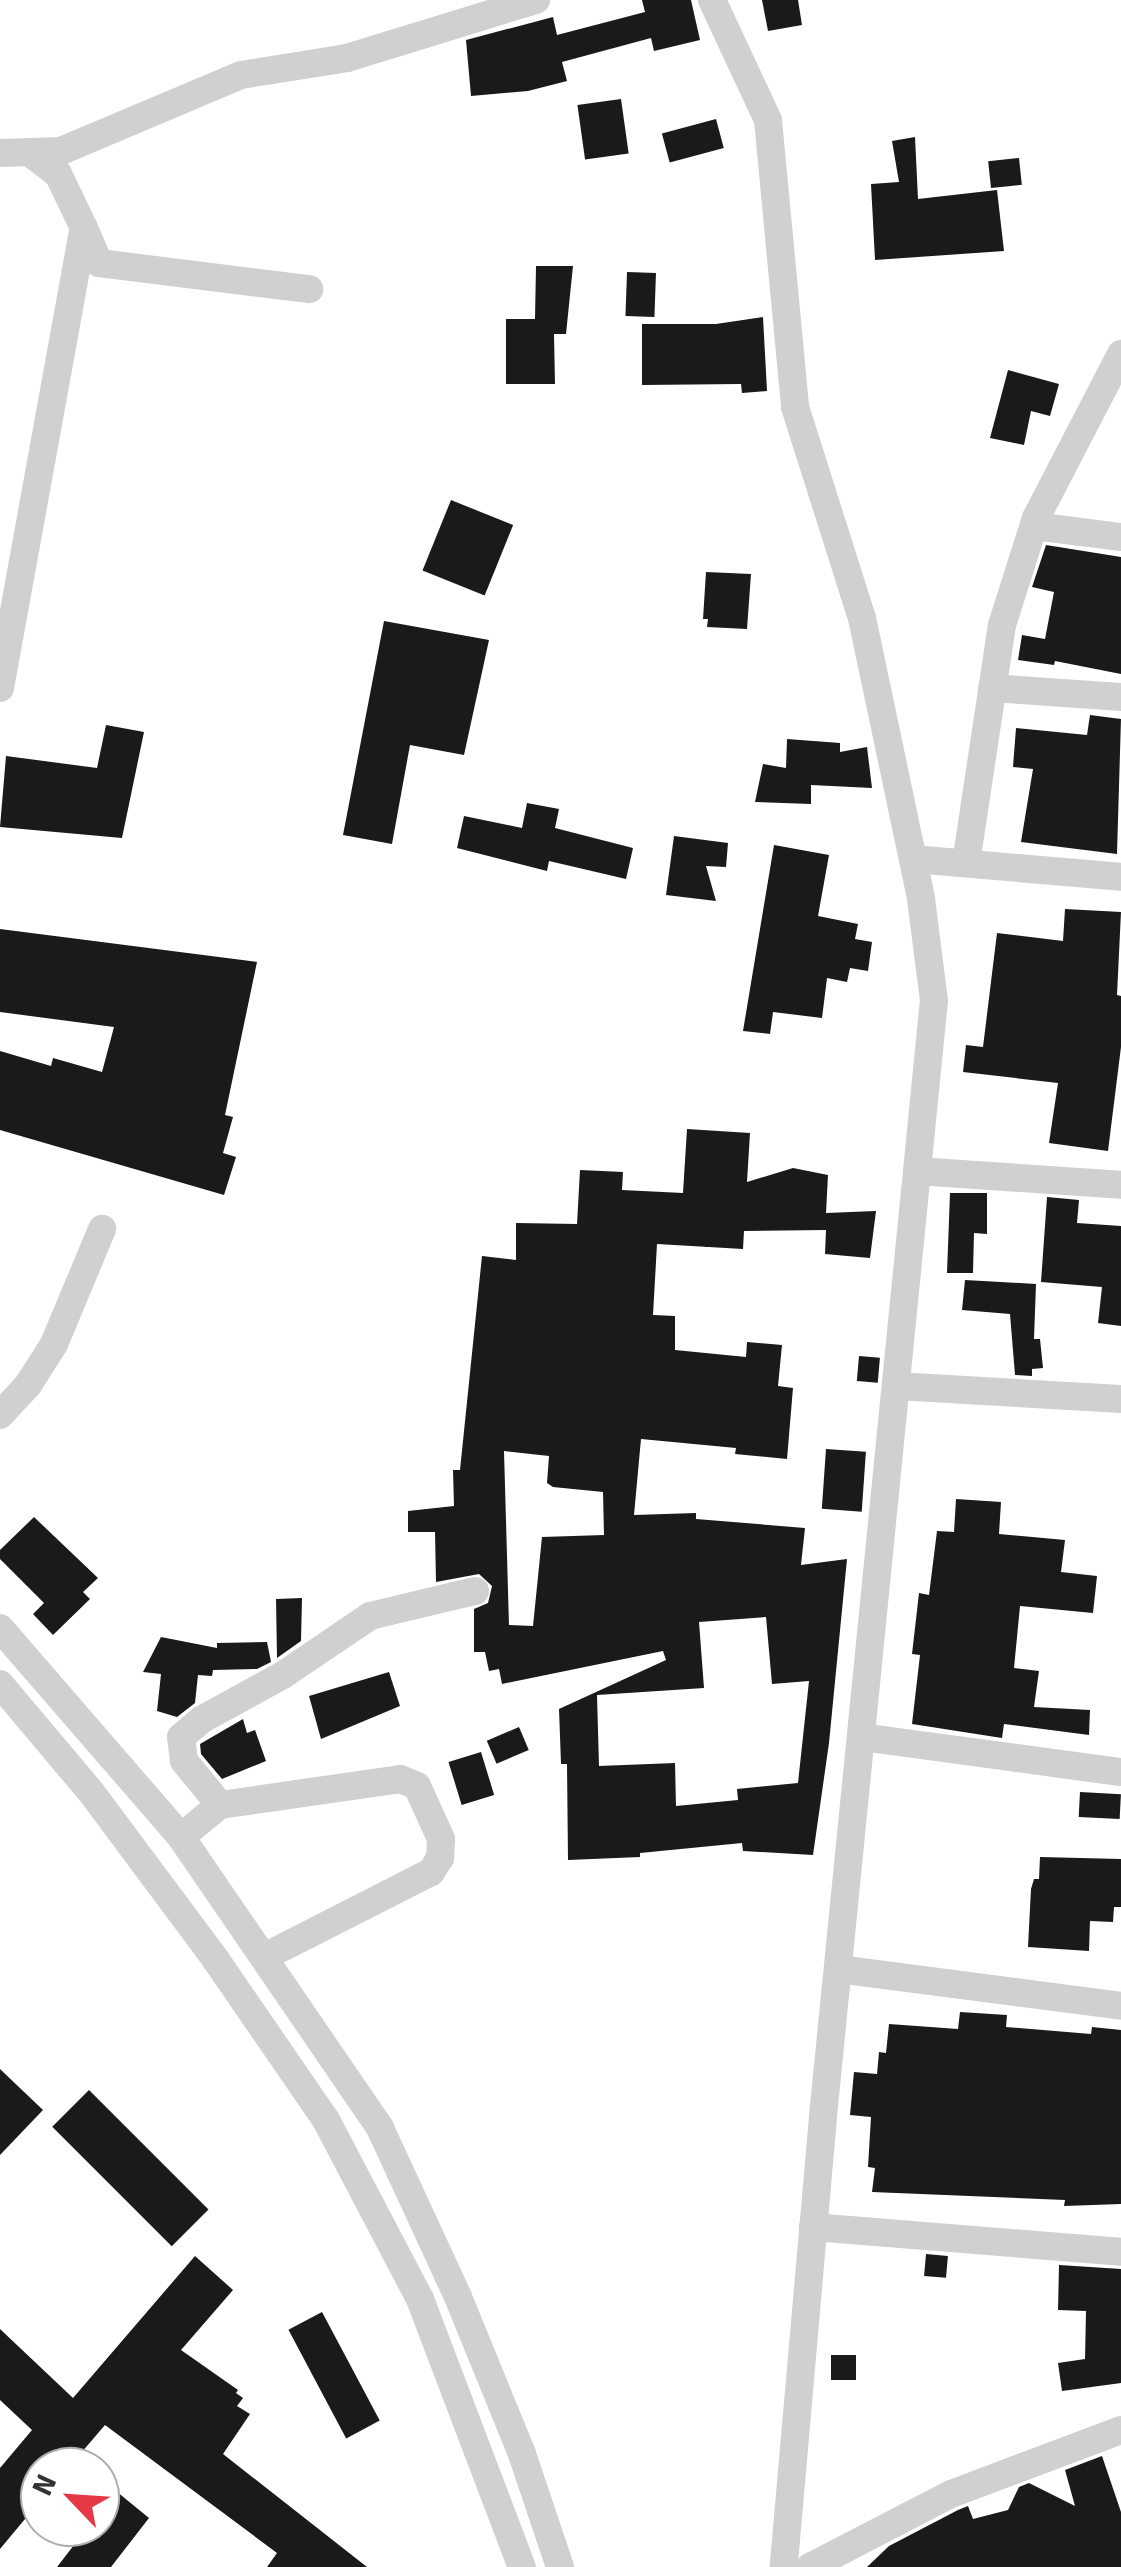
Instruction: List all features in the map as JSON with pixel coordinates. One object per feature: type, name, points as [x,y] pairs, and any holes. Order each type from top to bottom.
[{"type":"street","points":[[0,153],[61,151],[241,75],[346,58],[536,0]]},
{"type":"street","points":[[712,0],[768,120],[795,407],[862,618],[930,945],[934,1000],[838,1968],[784,2567]]},
{"type":"street","points":[[30,152],[58,174],[99,263],[309,289]]},
{"type":"street","points":[[0,688],[84,228]]},
{"type":"street","points":[[966,863],[1002,625],[1034,526],[1121,354]]},
{"type":"street","points":[[1034,526],[1121,538]]},
{"type":"street","points":[[992,688],[1121,698]]},
{"type":"street","points":[[913,858],[1121,877]]},
{"type":"street","points":[[917,1172],[1121,1185]]},
{"type":"street","points":[[0,1415],[28,1385],[54,1344],[102,1229]]},
{"type":"street","points":[[896,1386],[1121,1399]]},
{"type":"street","points":[[220,1805],[184,1761],[182,1737],[201,1720],[283,1676],[370,1616],[474,1591]]},
{"type":"street","points":[[0,1628],[181,1837],[380,2128],[465,2314],[522,2454],[560,2567]]},
{"type":"street","points":[[0,1684],[90,1792],[216,1960],[326,2120],[420,2299],[522,2567]]},
{"type":"street","points":[[861,1738],[1121,1772]]},
{"type":"street","points":[[181,1837],[220,1805],[400,1779],[417,1786],[441,1839],[440,1858],[431,1872],[264,1957]]},
{"type":"street","points":[[838,1968],[1121,2006]]},
{"type":"street","points":[[814,2226],[1121,2252]]},
{"type":"street","points":[[810,2567],[950,2494],[1121,2430]]},
{"type":"building","points":[[642,0],[691,0],[700,40],[654,51],[651,38],[562,62],[567,81],[528,91],[471,96],[466,40],[553,17],[557,35],[645,12]]},
{"type":"building","points":[[762,0],[798,0],[802,25],[768,31]]},
{"type":"building","points":[[621,99],[629,153],[585,160],[577,105]]},
{"type":"building","points":[[716,119],[724,148],[670,162],[662,133]]},
{"type":"building","points":[[915,137],[918,199],[997,190],[1004,251],[875,260],[871,184],[899,182],[892,141]]},
{"type":"building","points":[[1019,158],[1022,185],[991,188],[988,161]]},
{"type":"building","points":[[536,266],[573,266],[566,334],[554,334],[555,384],[506,384],[506,319],[535,319]]},
{"type":"building","points":[[627,272],[656,273],[654,317],[625,316]]},
{"type":"building","points":[[763,317],[767,391],[742,393],[741,384],[642,385],[642,324],[716,324]]},
{"type":"building","points":[[1008,370],[1059,384],[1050,416],[1031,411],[1024,445],[990,438]]},
{"type":"building","points":[[451,500],[513,525],[485,596],[423,570]]},
{"type":"building","points":[[1046,545],[1121,557],[1121,674],[1055,661],[1054,665],[1018,660],[1022,635],[1045,639],[1054,592],[1032,587]]},
{"type":"building","points":[[706,572],[751,574],[747,629],[707,627],[708,619],[703,619]]},
{"type":"building","points":[[384,621],[489,640],[464,755],[410,745],[392,844],[343,835]]},
{"type":"building","points":[[1090,715],[1121,719],[1117,854],[1021,842],[1033,769],[1013,767],[1016,728],[1087,735]]},
{"type":"building","points":[[106,725],[144,732],[122,838],[0,827],[6,756],[97,768]]},
{"type":"building","points":[[787,739],[840,743],[840,752],[867,747],[872,788],[811,785],[811,804],[755,802],[763,764],[786,768]]},
{"type":"building","points":[[527,803],[559,809],[555,828],[633,848],[626,879],[549,861],[547,871],[457,848],[464,816],[522,828]]},
{"type":"building","points":[[674,836],[728,843],[726,867],[706,866],[716,901],[666,895]]},
{"type":"building","points":[[774,845],[829,855],[818,916],[858,924],[855,939],[872,942],[868,971],[850,968],[847,982],[827,978],[822,1018],[773,1012],[770,1034],[743,1031]]},
{"type":"building","points":[[1065,909],[1121,912],[1117,995],[1121,996],[1121,1047],[1108,1151],[1049,1143],[1058,1083],[963,1072],[966,1045],[983,1047],[997,933],[1063,941]]},
{"type":"building","points":[[0,929],[257,962],[225,1115],[233,1117],[223,1153],[236,1157],[224,1195],[0,1130],[0,1051],[51,1066],[53,1058],[102,1072],[114,1027],[0,1012]]},
{"type":"building","points":[[687,1129],[750,1133],[747,1182],[793,1168],[828,1175],[826,1213],[876,1211],[870,1258],[825,1254],[826,1230],[744,1231],[743,1249],[657,1244],[653,1315],[675,1316],[675,1350],[746,1357],[747,1342],[782,1345],[778,1386],[793,1388],[787,1459],[735,1454],[736,1448],[641,1439],[634,1515],[696,1513],[696,1519],[805,1528],[801,1565],[847,1559],[829,1743],[813,1855],[743,1851],[742,1843],[640,1853],[640,1857],[568,1860],[567,1764],[561,1764],[559,1709],[666,1660],[663,1651],[502,1684],[499,1669],[489,1671],[485,1652],[474,1652],[474,1609],[488,1603],[492,1586],[479,1574],[436,1582],[435,1532],[408,1532],[408,1511],[454,1506],[453,1470],[460,1470],[482,1256],[516,1260],[516,1223],[577,1224],[580,1170],[623,1172],[622,1190],[683,1193]],"holes":[[[504,1451],[549,1456],[547,1483],[553,1487],[603,1492],[604,1535],[542,1537],[533,1626],[509,1625]],[[766,1617],[772,1684],[809,1681],[798,1783],[737,1789],[738,1800],[676,1806],[675,1763],[599,1766],[597,1695],[704,1688],[699,1622]]]},
{"type":"building","points":[[950,1193],[987,1193],[987,1234],[974,1233],[973,1273],[947,1273]]},
{"type":"building","points":[[1047,1197],[1079,1200],[1077,1223],[1121,1226],[1121,1326],[1098,1323],[1102,1287],[1041,1282]]},
{"type":"building","points":[[965,1280],[1036,1284],[1034,1339],[1040,1339],[1043,1368],[1032,1369],[1032,1376],[1015,1375],[1010,1314],[962,1310]]},
{"type":"building","points":[[859,1356],[880,1358],[878,1383],[857,1381]]},
{"type":"building","points":[[826,1449],[866,1452],[862,1512],[822,1509]]},
{"type":"building","points":[[956,1499],[1001,1502],[999,1534],[1065,1540],[1061,1572],[1097,1576],[1093,1613],[1020,1606],[1014,1668],[1039,1671],[1034,1707],[1090,1710],[1089,1735],[1004,1724],[1002,1738],[912,1724],[920,1655],[912,1654],[919,1593],[929,1595],[937,1531],[954,1532]]},
{"type":"building","points":[[34,1517],[98,1578],[83,1592],[90,1599],[53,1635],[33,1614],[44,1603],[0,1559],[0,1550]]},
{"type":"building","points":[[302,1598],[301,1641],[277,1658],[276,1599]]},
{"type":"building","points":[[161,1637],[217,1648],[217,1643],[267,1642],[271,1662],[257,1669],[213,1670],[212,1676],[198,1675],[195,1703],[177,1717],[157,1711],[161,1674],[143,1672]]},
{"type":"building","points":[[389,1672],[400,1706],[321,1739],[309,1696]]},
{"type":"building","points":[[243,1719],[247,1733],[255,1730],[266,1761],[222,1779],[201,1754],[200,1744]]},
{"type":"building","points":[[519,1727],[529,1750],[497,1764],[487,1741]]},
{"type":"building","points":[[481,1752],[494,1795],[462,1805],[448,1762]]},
{"type":"building","points":[[1080,1792],[1121,1794],[1120,1819],[1079,1817]]},
{"type":"building","points":[[1040,1857],[1121,1859],[1121,1907],[1114,1907],[1113,1922],[1090,1921],[1089,1951],[1028,1947],[1031,1889],[1034,1879],[1039,1879]]},
{"type":"building","points":[[960,2012],[1007,2015],[1006,2027],[1091,2034],[1092,2027],[1121,2030],[1121,2204],[1064,2206],[1065,2200],[872,2192],[875,2168],[868,2167],[871,2117],[850,2115],[854,2072],[877,2074],[879,2052],[886,2053],[889,2024],[958,2029]]},
{"type":"building","points":[[0,2069],[43,2110],[0,2155]]},
{"type":"building","points":[[89,2090],[209,2210],[172,2246],[52,2127]]},
{"type":"building","points":[[926,2254],[948,2256],[946,2278],[924,2276]]},
{"type":"building","points":[[195,2256],[233,2290],[181,2350],[238,2390],[236,2393],[243,2398],[237,2406],[250,2414],[223,2454],[367,2567],[267,2567],[277,2553],[105,2425],[86,2447],[20,2447],[20,2525],[0,2549],[0,2468],[32,2430],[0,2400],[0,2329],[73,2398]]},
{"type":"building","points":[[1059,2265],[1121,2269],[1121,2383],[1062,2391],[1058,2363],[1085,2359],[1086,2311],[1058,2310]]},
{"type":"building","points":[[322,2312],[380,2421],[346,2438],[288,2330]]},
{"type":"building","points":[[831,2355],[856,2355],[856,2380],[831,2380]]},
{"type":"building","points":[[1102,2456],[1121,2512],[1121,2567],[867,2567],[889,2546],[958,2510],[968,2506],[973,2519],[1008,2510],[1019,2487],[1029,2483],[1075,2506],[1065,2470]]},
{"type":"building","points":[[120,2494],[149,2518],[111,2567],[57,2567],[72,2547],[120,2547]]}]
